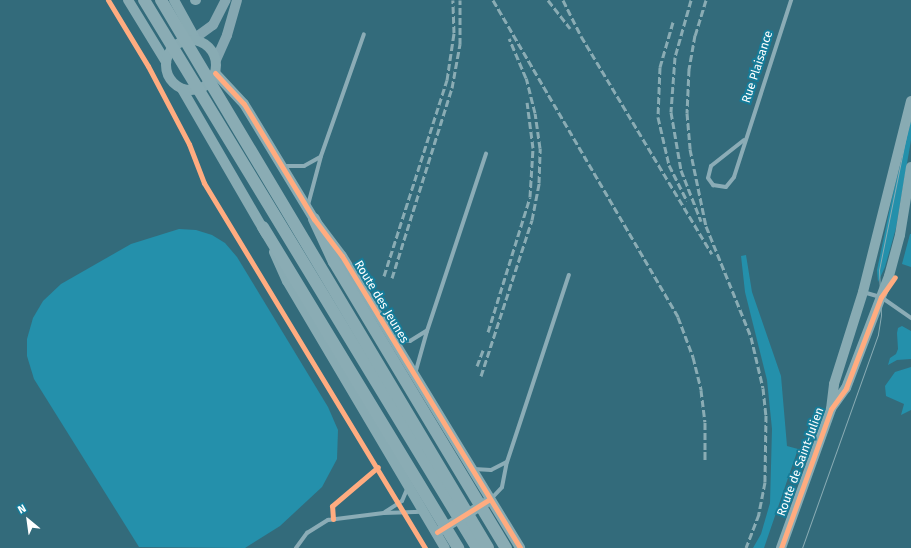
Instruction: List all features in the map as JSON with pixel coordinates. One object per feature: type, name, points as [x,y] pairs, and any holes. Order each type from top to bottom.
[{"type":"highway","points":[[144,0],[477,548]]},
{"type":"highway","points":[[161,0],[488,548]]},
{"type":"highway","points":[[314,220],[334,262],[506,548]]},
{"type":"highway","points":[[263,227],[458,548]]},
{"type":"main road","points":[[128,0],[166,62],[168,77],[182,89],[263,227],[287,280],[426,513],[445,548]]},
{"type":"main road","points":[[174,0],[195,38],[209,48],[216,60]]},
{"type":"main road","points":[[166,62],[171,49],[177,44],[195,38],[212,25],[226,0]]},
{"type":"main road","points":[[182,89],[201,88],[215,73],[216,60],[227,35],[237,0]]},
{"type":"main road","name":"Route des Jeunes","points":[[215,73],[244,104],[314,220],[342,256],[520,548]]},
{"type":"main road","name":"Route de Saint-Julien","points":[[781,548],[831,409],[834,384],[863,292],[911,101]]},
{"type":"main road","name":"Route de Saint-Julien","points":[[831,409],[846,388],[881,297],[900,235],[911,167]]},
{"type":"main road","points":[[437,532],[490,499]]},
{"type":"street","name":"Rue Plaisance","points":[[744,140],[711,166],[708,178],[713,185],[721,187],[732,182],[744,140],[791,0]]},
{"type":"street","points":[[307,207],[321,156],[364,34]]},
{"type":"street","name":"Route des Jeunes","points":[[415,376],[427,331],[486,154]]},
{"type":"street","points":[[282,166],[304,166],[321,156]]},
{"type":"street","points":[[490,499],[498,495],[502,487],[507,462],[569,274]]},
{"type":"street","points":[[863,292],[881,297],[911,318]]},
{"type":"street","name":"Route des Jeunes","points":[[392,338],[410,342],[427,331]]},
{"type":"street","points":[[470,468],[491,470],[507,462]]},
{"type":"street","points":[[384,513],[402,501],[408,483]]},
{"type":"street","points":[[296,548],[307,533],[328,520],[384,513],[426,513]]},
{"type":"shaded area","points":[[911,120],[911,140],[896,228],[885,267],[878,282],[877,270],[892,198]]},
{"type":"shaded area","points":[[179,229],[196,230],[212,235],[225,243],[237,257],[328,407],[338,430],[337,459],[322,487],[280,526],[245,548],[139,547],[34,379],[27,356],[27,339],[33,318],[43,301],[61,284],[131,244]]},
{"type":"shaded area","points":[[911,234],[911,267],[902,264]]},
{"type":"shaded area","points":[[746,255],[752,292],[781,376],[787,446],[798,449],[764,548],[753,548],[761,534],[770,503],[772,429],[767,380],[745,292],[741,256]]},
{"type":"shaded area","points":[[902,326],[911,331],[911,359],[897,360],[888,365],[890,358],[896,354],[898,349],[897,333],[898,328]]},
{"type":"shaded area","points":[[911,367],[911,410],[901,415],[904,404],[886,396],[885,386],[895,372]]},
{"type":"tram line","points":[[802,548],[878,334],[881,315],[879,270],[911,111]]},
{"type":"railway","points":[[384,276],[447,80],[454,33],[453,0]]},
{"type":"railway","points":[[392,278],[452,88],[460,44],[460,0]]},
{"type":"railway","points":[[493,0],[678,317],[693,357],[701,390],[705,422],[705,460]]},
{"type":"railway","points":[[548,0],[570,28]]},
{"type":"railway","points":[[563,0],[581,36],[712,254]]},
{"type":"railway","points":[[691,0],[675,57],[671,112],[681,170],[701,221]]},
{"type":"railway","points":[[706,0],[695,35],[689,69],[687,113],[690,149],[706,226],[751,337],[763,388],[766,415],[765,482],[759,514],[746,548]]},
{"type":"railway","points":[[673,22],[660,67],[658,117],[669,165],[687,201]]},
{"type":"railway","points":[[481,376],[532,220],[539,183],[540,148],[535,113],[526,78],[509,38]]},
{"type":"railway","points":[[488,332],[530,197],[533,148],[527,102]]},
{"type":"railway","points":[[477,366],[483,350]]},
{"type":"cycle path","points":[[108,0],[148,66],[189,144],[204,183],[425,548]]},
{"type":"cycle path","points":[[215,73],[244,104],[314,219],[342,256],[520,548]]},
{"type":"cycle path","points":[[781,548],[831,409],[846,388],[881,297],[895,277]]},
{"type":"cycle path","points":[[333,519],[332,506],[378,467]]},
{"type":"cycle path","points":[[437,532],[490,499]]}]
